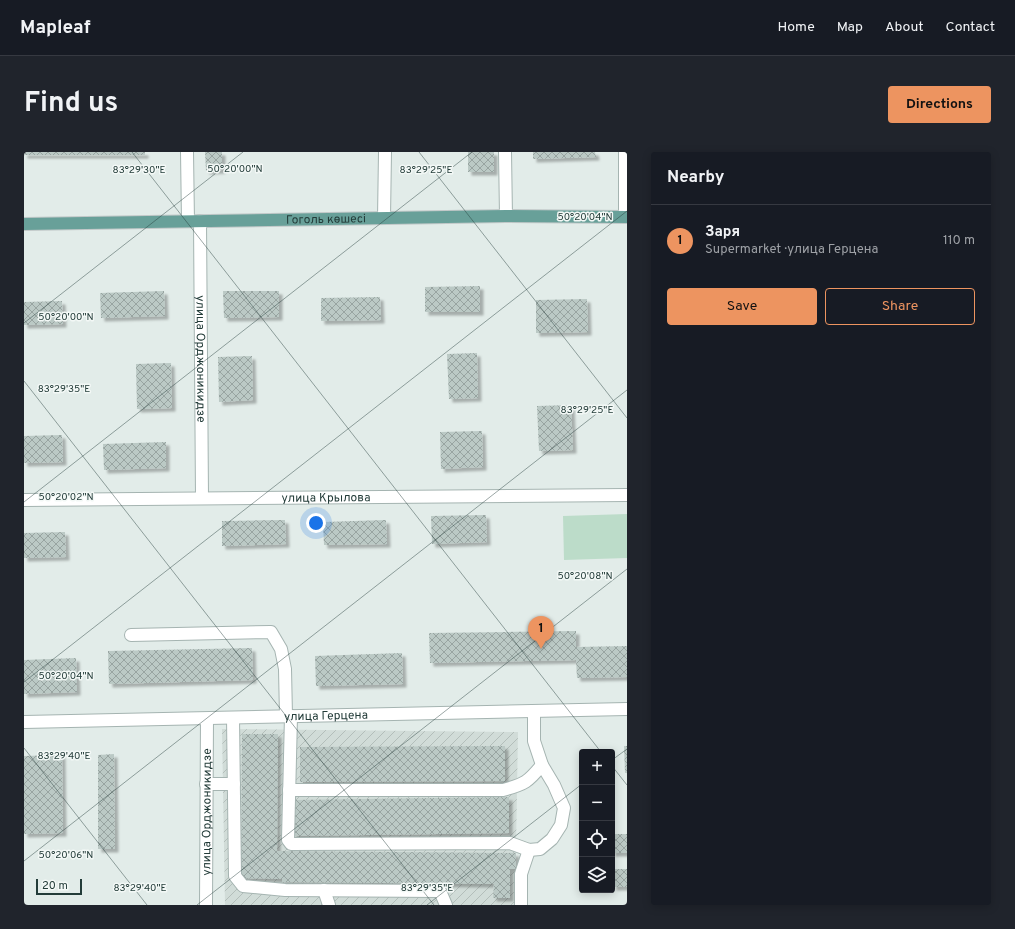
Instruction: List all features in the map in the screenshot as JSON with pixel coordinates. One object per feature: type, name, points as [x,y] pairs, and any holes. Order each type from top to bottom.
[{"type":"main road","name":"Гоголь көшесі","points":[[24,224],[506,216],[626,217]]},
{"type":"street","name":"улица Орджоникидзе","points":[[188,152],[194,221],[202,498]]},
{"type":"street","points":[[384,218],[385,152]]},
{"type":"street","points":[[505,152],[506,216]]},
{"type":"street","points":[[625,152],[626,217]]},
{"type":"street","name":"улица Крылова","points":[[24,500],[627,495]]},
{"type":"street","points":[[131,635],[271,632],[281,649],[285,669],[288,716],[288,840],[291,844],[510,842],[529,850],[540,849],[552,839],[561,825],[564,808],[554,785],[542,765],[534,741],[534,711]]},
{"type":"street","name":"улица Герцена","points":[[24,722],[627,709]]},
{"type":"street","points":[[233,718],[235,876],[243,886],[285,890],[440,892],[446,905]]},
{"type":"street","name":"улица Орджоникидзе","points":[[206,905],[207,719]]},
{"type":"street","points":[[289,790],[503,790],[518,786],[531,779],[542,765]]},
{"type":"street","points":[[206,784],[234,784]]},
{"type":"street","points":[[521,905],[521,874],[529,850]]},
{"type":"street","points":[[324,890],[329,905]]},
{"type":"shaded area","points":[[222,729],[518,732],[515,905],[225,905]]},
{"type":"green space","points":[[627,514],[627,558],[564,560],[563,516]]},
{"type":"building","points":[[24,152],[145,152],[145,155],[24,155]]},
{"type":"building","points":[[205,152],[222,152],[222,170],[206,171]]},
{"type":"building","points":[[468,152],[494,152],[494,172],[468,172]]},
{"type":"building","points":[[533,152],[595,152],[596,157],[533,159]]},
{"type":"building","points":[[480,286],[480,312],[425,312],[425,287]]},
{"type":"building","points":[[164,291],[165,316],[101,318],[100,293]]},
{"type":"building","points":[[223,291],[279,291],[279,317],[224,318]]},
{"type":"building","points":[[380,297],[381,320],[321,321],[321,298]]},
{"type":"building","points":[[587,299],[588,332],[536,333],[536,300]]},
{"type":"building","points":[[62,301],[63,324],[24,325],[24,302]]},
{"type":"building","points":[[477,353],[478,398],[449,399],[447,354]]},
{"type":"building","points":[[252,356],[253,400],[219,402],[218,357]]},
{"type":"building","points":[[171,363],[172,408],[137,409],[136,364]]},
{"type":"building","points":[[571,405],[573,450],[539,451],[537,406]]},
{"type":"building","points":[[482,431],[483,467],[441,469],[440,432]]},
{"type":"building","points":[[62,435],[63,462],[24,463],[24,436]]},
{"type":"building","points":[[166,442],[166,468],[104,470],[103,444]]},
{"type":"building","points":[[486,515],[487,542],[432,544],[431,516]]},
{"type":"building","points":[[285,520],[286,544],[222,546],[222,521]]},
{"type":"building","points":[[386,520],[387,544],[324,545],[323,522]]},
{"type":"building","points":[[65,532],[66,557],[24,558],[24,533]]},
{"type":"building","points":[[576,631],[576,647],[627,646],[627,677],[577,678],[576,660],[430,663],[429,633]]},
{"type":"building","points":[[252,648],[253,680],[109,684],[108,651]]},
{"type":"building","points":[[402,653],[403,684],[316,686],[315,656]]},
{"type":"building","points":[[76,658],[77,692],[24,694],[24,660]]},
{"type":"building","points":[[242,734],[278,734],[277,851],[516,853],[516,869],[510,869],[510,898],[493,898],[494,884],[282,882],[282,879],[241,878]]},
{"type":"building","points":[[505,746],[505,781],[300,782],[300,747]]},
{"type":"building","points":[[624,746],[627,746],[627,773],[625,773]]},
{"type":"building","points":[[114,754],[115,849],[98,849],[98,755]]},
{"type":"building","points":[[62,755],[63,833],[24,834],[24,756]]},
{"type":"building","points":[[509,797],[509,833],[293,836],[293,800]]},
{"type":"building","points":[[615,834],[627,834],[627,853],[615,853]]},
{"type":"building","points":[[615,869],[627,869],[627,887],[615,887]]},
{"type":"place","name":"Заря","points":[[541,649]]}]
